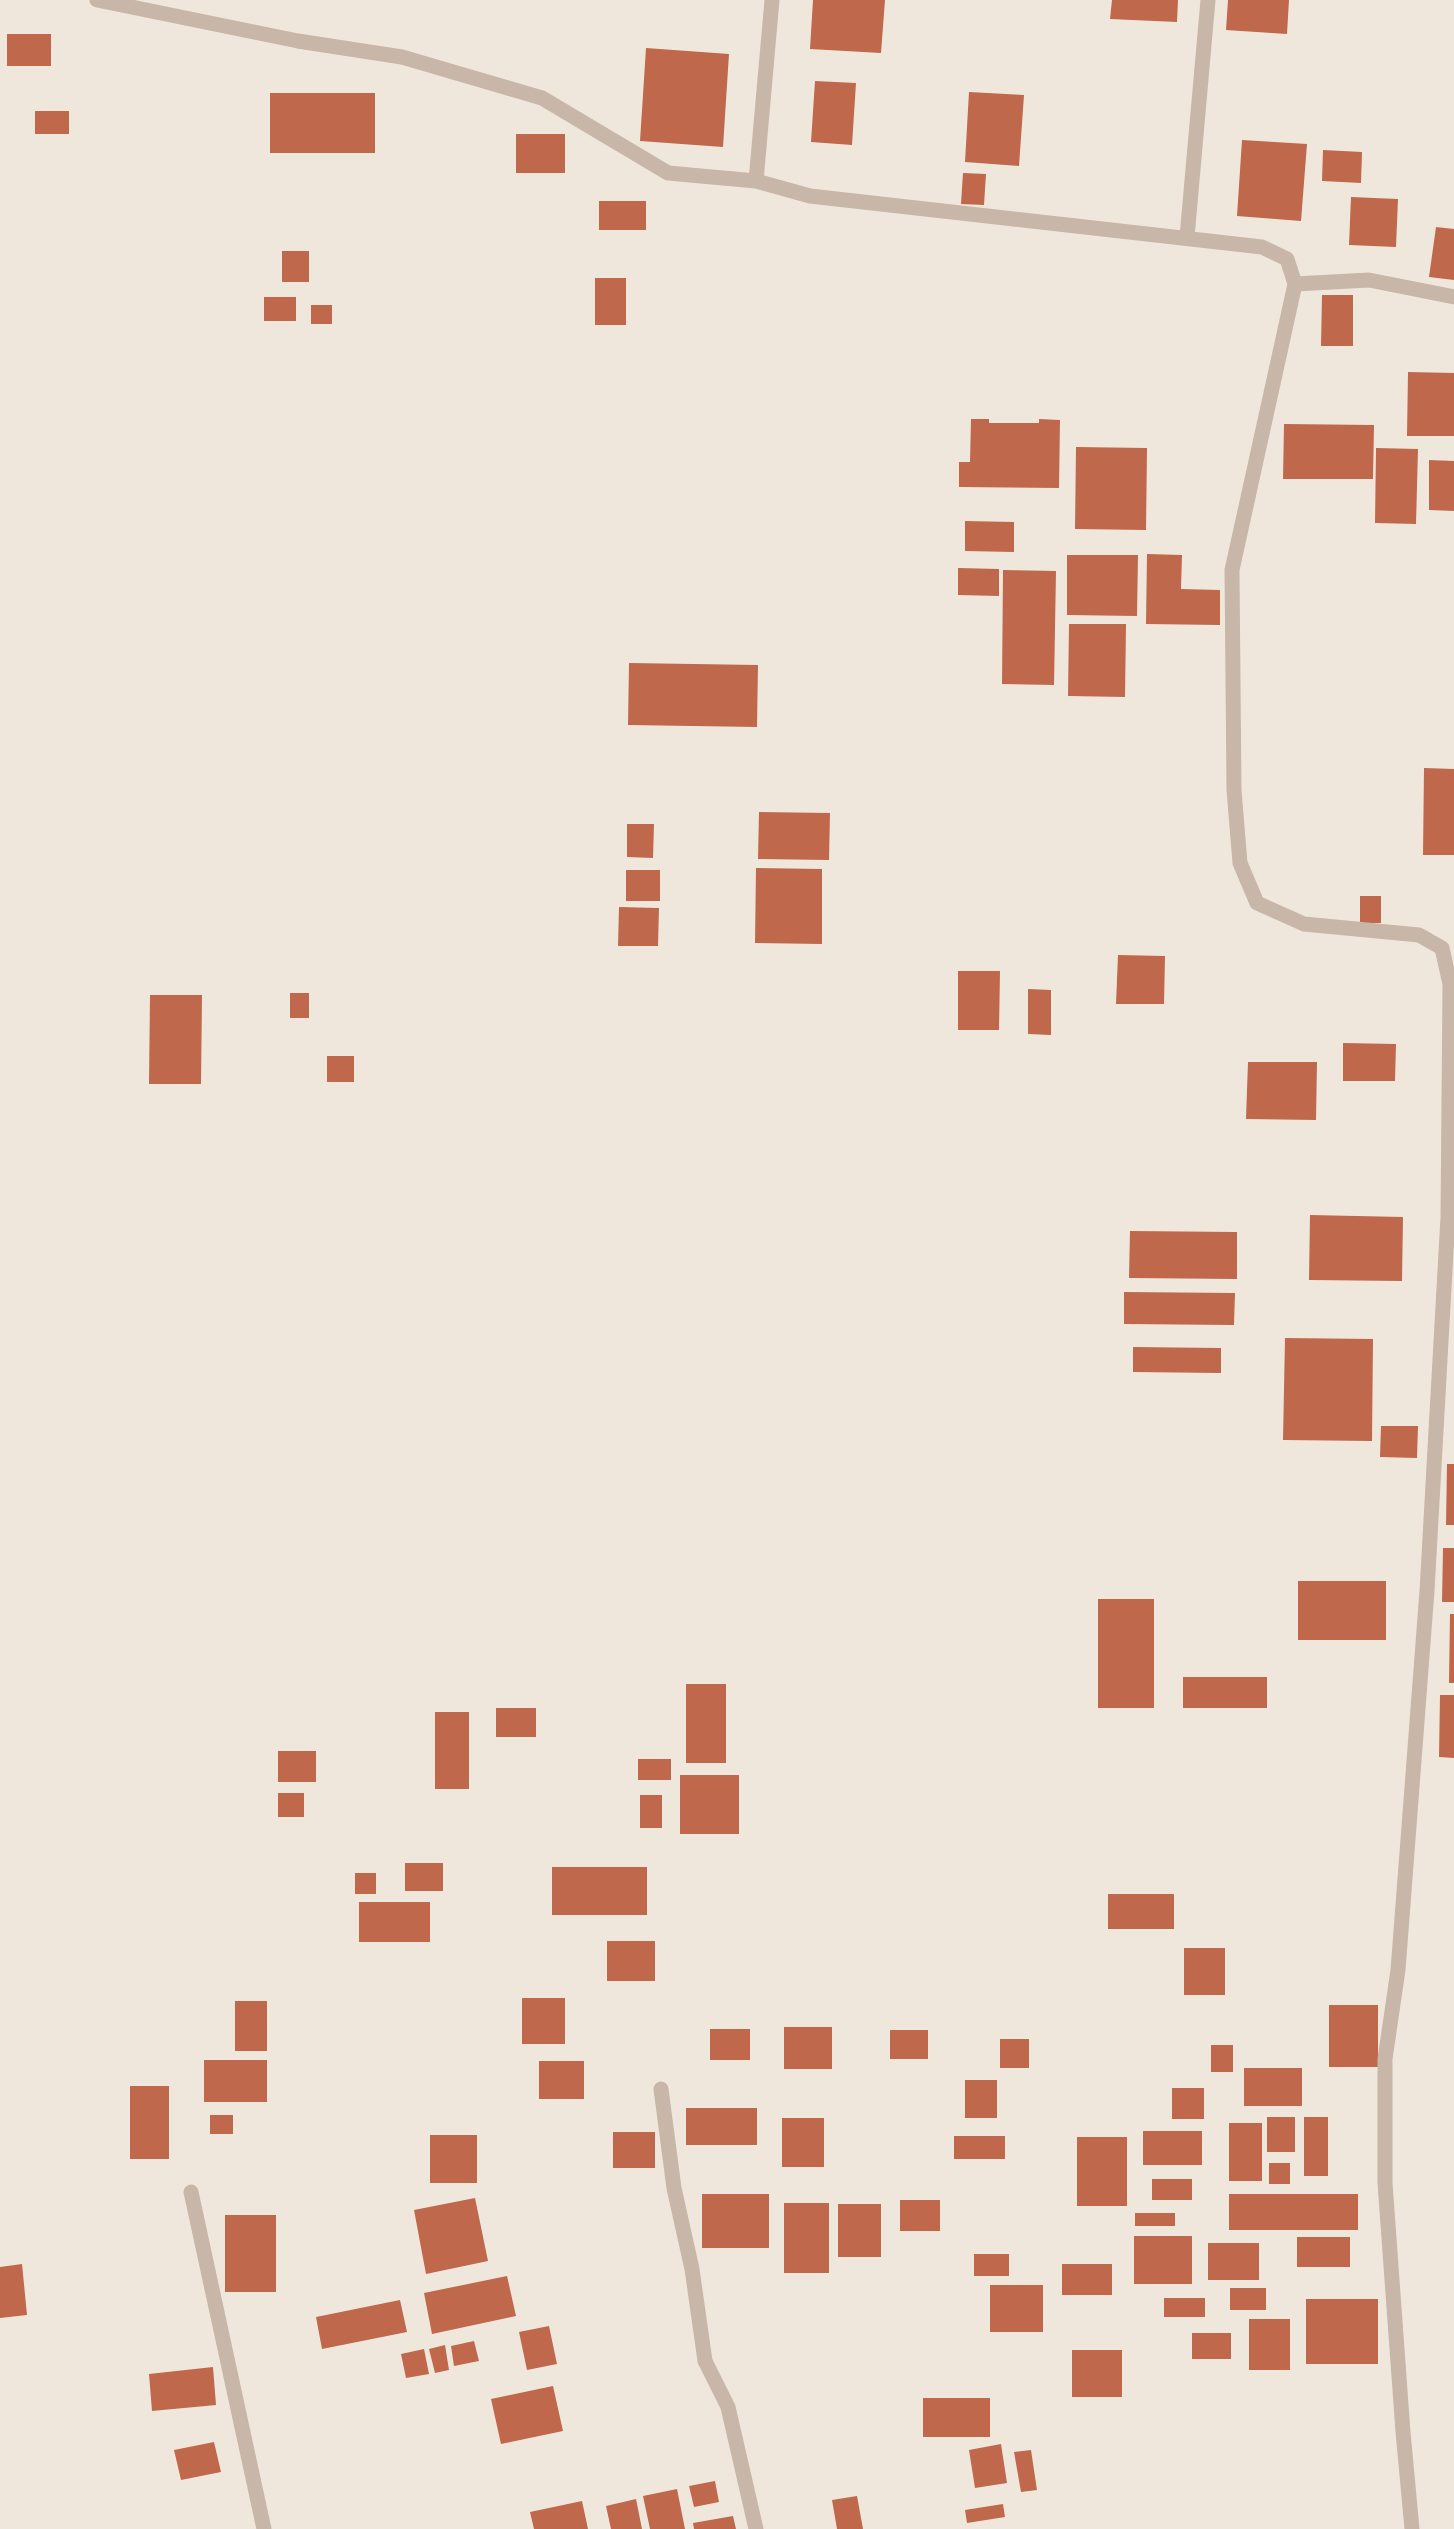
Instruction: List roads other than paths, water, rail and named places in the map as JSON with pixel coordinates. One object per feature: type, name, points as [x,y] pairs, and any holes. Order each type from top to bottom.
[{"type":"street","points":[[97,0],[298,41],[402,57],[542,98],[668,174],[756,181],[810,196],[1262,247],[1287,259],[1295,284],[1232,570],[1232,724],[1240,862],[1257,903],[1279,914],[1304,924],[1419,935],[1448,947],[1450,984],[1448,1217],[1414,1771],[1398,1970],[1385,2059],[1385,2182],[1402,2432],[1412,2529]]},
{"type":"street","points":[[756,181],[772,0]]},
{"type":"street","points":[[1187,237],[1209,0]]},
{"type":"street","points":[[1295,284],[1369,280],[1454,297]]},
{"type":"street","points":[[662,2089],[674,2188],[692,2269],[705,2361],[728,2407],[756,2529]]},
{"type":"street","points":[[191,2192],[264,2529]]}]
